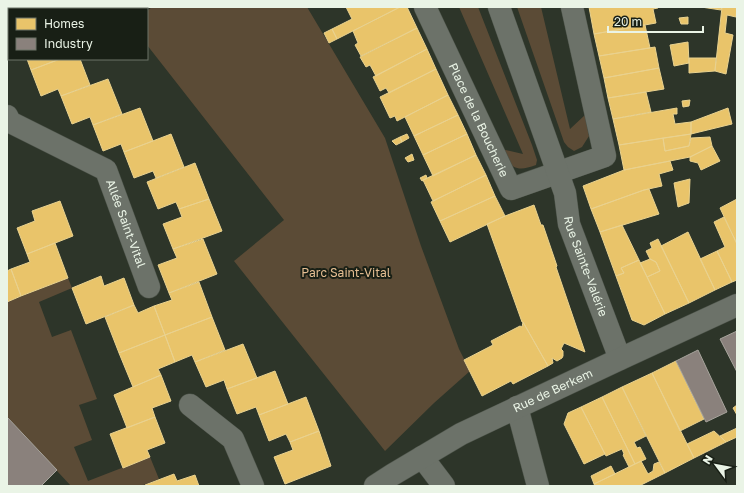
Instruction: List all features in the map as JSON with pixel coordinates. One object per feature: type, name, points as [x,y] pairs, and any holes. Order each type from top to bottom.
[{"type":"street","name":"Place de la Boucherie","points":[[425,7],[511,189],[605,156],[572,7]]},
{"type":"street","points":[[499,7],[558,172]]},
{"type":"street","name":"Allée Saint-Vital","points":[[8,123],[106,170],[149,287]]},
{"type":"street","name":"Rue Sainte-Valérie","points":[[558,172],[565,193],[569,224],[620,359]]},
{"type":"street","name":"Rue de Berkem","points":[[375,486],[461,434],[737,305]]},
{"type":"street","points":[[190,405],[233,439],[253,486]]},
{"type":"street","points":[[517,407],[538,486]]},
{"type":"street","points":[[422,457],[444,486]]},
{"type":"green space","name":"Parc Saint-Vital","points":[[152,7],[307,7],[385,138],[421,246],[459,349],[470,371],[434,403],[385,451],[234,261],[284,220],[148,46],[148,10]]},
{"type":"green space","points":[[459,7],[478,7],[532,145],[537,160],[536,165],[523,168],[514,167],[507,160],[501,149],[523,154]]},
{"type":"green space","points":[[517,7],[541,7],[570,129],[585,115],[589,136],[582,147],[574,151],[564,142]]},
{"type":"green space","points":[[68,278],[72,288],[39,302],[52,337],[71,330],[97,399],[79,405],[92,440],[74,447],[88,481],[150,457],[159,479],[141,486],[71,486],[7,417],[7,302]]},
{"type":"building: Homes","points":[[7,7],[60,8],[8,8],[8,10]]},
{"type":"building: Homes","points":[[346,7],[400,7],[337,39],[332,29],[352,19]]},
{"type":"building: Homes","points":[[400,7],[407,7],[417,28],[361,56],[355,45],[358,43],[353,31]]},
{"type":"building: Homes","points":[[589,7],[658,8],[653,9],[656,23],[594,34]]},
{"type":"building: Homes","points":[[701,7],[722,7],[721,10]]},
{"type":"building: Homes","points":[[722,7],[737,7],[736,17],[727,15],[725,33],[733,35],[726,74],[715,71]]},
{"type":"building: Homes","points":[[688,17],[688,24],[681,24],[679,18]]},
{"type":"building: Homes","points":[[645,25],[650,48],[599,56],[594,34]]},
{"type":"building: Homes","points":[[417,28],[427,49],[376,76],[370,65],[366,67],[360,57]]},
{"type":"building: Homes","points":[[332,29],[337,39],[329,43],[324,33]]},
{"type":"building: Homes","points":[[688,42],[689,63],[674,66],[670,45]]},
{"type":"building: Homes","points":[[655,47],[659,68],[604,78],[599,56]]},
{"type":"building: Homes","points":[[427,49],[436,69],[389,93],[386,88],[380,91],[373,77]]},
{"type":"building: Homes","points":[[689,58],[716,58],[715,71],[689,73]]},
{"type":"building: Homes","points":[[27,60],[57,60],[31,70]]},
{"type":"building: Homes","points":[[57,60],[80,60],[90,85],[61,96],[58,89],[41,96],[31,70]]},
{"type":"building: Homes","points":[[659,68],[664,89],[608,98],[604,78]]},
{"type":"building: Homes","points":[[436,69],[448,95],[397,121],[395,116],[390,118],[380,97]]},
{"type":"building: Homes","points":[[108,79],[122,114],[93,125],[90,117],[72,124],[61,96]]},
{"type":"building: Homes","points":[[646,92],[651,112],[613,119],[608,98]]},
{"type":"building: Homes","points":[[448,95],[458,115],[414,136],[405,117]]},
{"type":"building: Homes","points":[[690,100],[689,106],[683,107],[682,101]]},
{"type":"building: Homes","points":[[140,108],[153,141],[124,152],[121,144],[103,151],[93,125]]},
{"type":"building: Homes","points":[[677,108],[677,114],[673,114],[675,124],[691,122],[691,134],[619,145],[613,119]]},
{"type":"building: Homes","points":[[728,108],[732,124],[691,134],[691,122]]},
{"type":"building: Homes","points":[[458,115],[467,134],[423,155],[414,136]]},
{"type":"building: Homes","points":[[171,134],[184,167],[156,178],[153,171],[134,178],[124,152]]},
{"type":"building: Homes","points":[[407,134],[409,138],[402,142],[400,137]]},
{"type":"building: Homes","points":[[467,134],[476,155],[433,176],[423,155]]},
{"type":"building: Homes","points":[[691,134],[689,146],[665,151],[663,138]]},
{"type":"building: Homes","points":[[400,137],[402,142],[396,145],[392,141]]},
{"type":"building: Homes","points":[[710,137],[712,146],[690,157],[624,170],[619,145],[663,138],[665,151],[689,146],[691,138]]},
{"type":"building: Homes","points":[[712,146],[720,161],[701,170],[698,163],[690,161],[690,157]]},
{"type":"building: Homes","points":[[412,154],[414,160],[408,162],[405,158]]},
{"type":"building: Homes","points":[[476,155],[486,175],[433,201],[423,180]]},
{"type":"building: Homes","points":[[670,161],[673,170],[659,174],[662,186],[644,190],[591,209],[583,186],[624,170]]},
{"type":"building: Homes","points":[[195,163],[209,199],[179,209],[176,202],[158,209],[147,182]]},
{"type":"building: Homes","points":[[426,175],[427,178],[422,181],[420,178]]},
{"type":"building: Homes","points":[[486,175],[495,196],[440,221],[431,202]]},
{"type":"building: Homes","points":[[690,179],[689,203],[678,207],[674,183]]},
{"type":"building: Homes","points":[[649,189],[659,214],[600,232],[591,209]]},
{"type":"building: Homes","points":[[495,196],[505,216],[450,242],[440,221]]},
{"type":"building: Homes","points":[[209,199],[222,231],[173,249],[163,224],[182,217],[179,209]]},
{"type":"building: Homes","points":[[737,199],[737,244],[720,208]]},
{"type":"building: Homes","points":[[60,201],[73,236],[27,254],[17,228],[35,221],[32,211]]},
{"type":"building: Homes","points":[[534,205],[541,225],[543,225],[585,352],[564,343],[561,349],[563,351],[562,358],[557,361],[552,358],[553,363],[548,366],[522,322],[487,224]]},
{"type":"building: Homes","points":[[724,217],[737,244],[737,280],[732,282],[717,251],[725,247],[714,222]]},
{"type":"building: Homes","points":[[622,225],[639,260],[621,268],[624,273],[616,276],[600,232]]},
{"type":"building: Homes","points":[[688,232],[715,290],[689,303],[661,246]]},
{"type":"building: Homes","points":[[203,239],[217,274],[169,293],[158,265],[177,258],[173,249]]},
{"type":"building: Homes","points":[[658,239],[689,303],[665,314],[647,277],[660,271],[656,262],[650,259],[646,251],[652,248],[650,243]]},
{"type":"building: Homes","points":[[55,243],[68,278],[21,296],[11,269],[30,262],[27,254]]},
{"type":"building: Homes","points":[[717,251],[732,282],[715,290],[700,259]]},
{"type":"building: Homes","points":[[650,259],[656,262],[660,271],[647,277],[640,263]]},
{"type":"building: Homes","points":[[639,260],[665,314],[644,325],[632,320],[616,276],[624,273],[621,268]]},
{"type":"building: Homes","points":[[11,269],[21,296],[7,302],[7,271]]},
{"type":"building: Homes","points":[[101,276],[104,286],[124,278],[134,305],[86,324],[72,288]]},
{"type":"building: Homes","points":[[199,282],[212,317],[165,335],[154,306],[172,300],[169,293]]},
{"type":"building: Homes","points":[[134,305],[138,313],[154,306],[165,335],[119,353],[105,317]]},
{"type":"building: Homes","points":[[212,317],[225,350],[195,362],[192,355],[175,362],[165,335]]},
{"type":"building: Homes","points":[[523,322],[548,366],[513,384],[511,381],[482,396],[464,360],[493,345],[491,341],[520,326],[522,327]]},
{"type":"building: Homes","points":[[165,335],[175,362],[158,369],[161,375],[133,387],[119,353]]},
{"type":"building: Homes","points":[[243,344],[257,378],[227,389],[224,380],[206,387],[195,362]]},
{"type":"building: Homes","points":[[676,361],[704,419],[680,431],[652,373]]},
{"type":"building: Homes","points":[[275,371],[288,404],[259,415],[256,407],[237,414],[227,389]]},
{"type":"building: Homes","points":[[652,373],[694,458],[665,473],[622,387]]},
{"type":"building: Homes","points":[[161,375],[171,401],[152,408],[155,417],[127,428],[114,395]]},
{"type":"building: Homes","points":[[622,387],[646,436],[634,442],[637,448],[640,447],[646,459],[635,464],[602,397]]},
{"type":"building: Homes","points":[[306,397],[319,431],[290,442],[286,434],[269,441],[259,415]]},
{"type":"building: Homes","points":[[602,397],[635,464],[629,467],[623,455],[622,449],[606,456],[581,407]]},
{"type":"building: Homes","points":[[737,405],[737,415],[733,408]]},
{"type":"building: Homes","points":[[581,407],[605,454],[584,464],[564,424],[568,413]]},
{"type":"building: Homes","points":[[155,417],[165,443],[147,450],[150,457],[123,468],[110,434]]},
{"type":"building: Homes","points":[[737,428],[737,437],[726,442],[720,436]]},
{"type":"building: Homes","points":[[319,431],[331,466],[285,484],[274,457],[293,450],[290,442]]},
{"type":"building: Homes","points":[[714,431],[726,442],[694,458],[687,444]]},
{"type":"building: Homes","points":[[641,461],[648,474],[653,471],[654,464],[659,462],[665,473],[639,486],[595,486],[594,484]]},
{"type":"building: Homes","points":[[611,466],[615,474],[594,484],[591,476]]},
{"type":"building: Homes","points":[[174,474],[177,481],[195,475],[199,486],[145,486],[145,485]]},
{"type":"building: Industry","points":[[737,331],[737,372],[720,339]]},
{"type":"building: Industry","points":[[698,350],[727,412],[706,422],[676,361]]},
{"type":"building: Industry","points":[[7,417],[57,470],[41,486],[7,486]]}]
